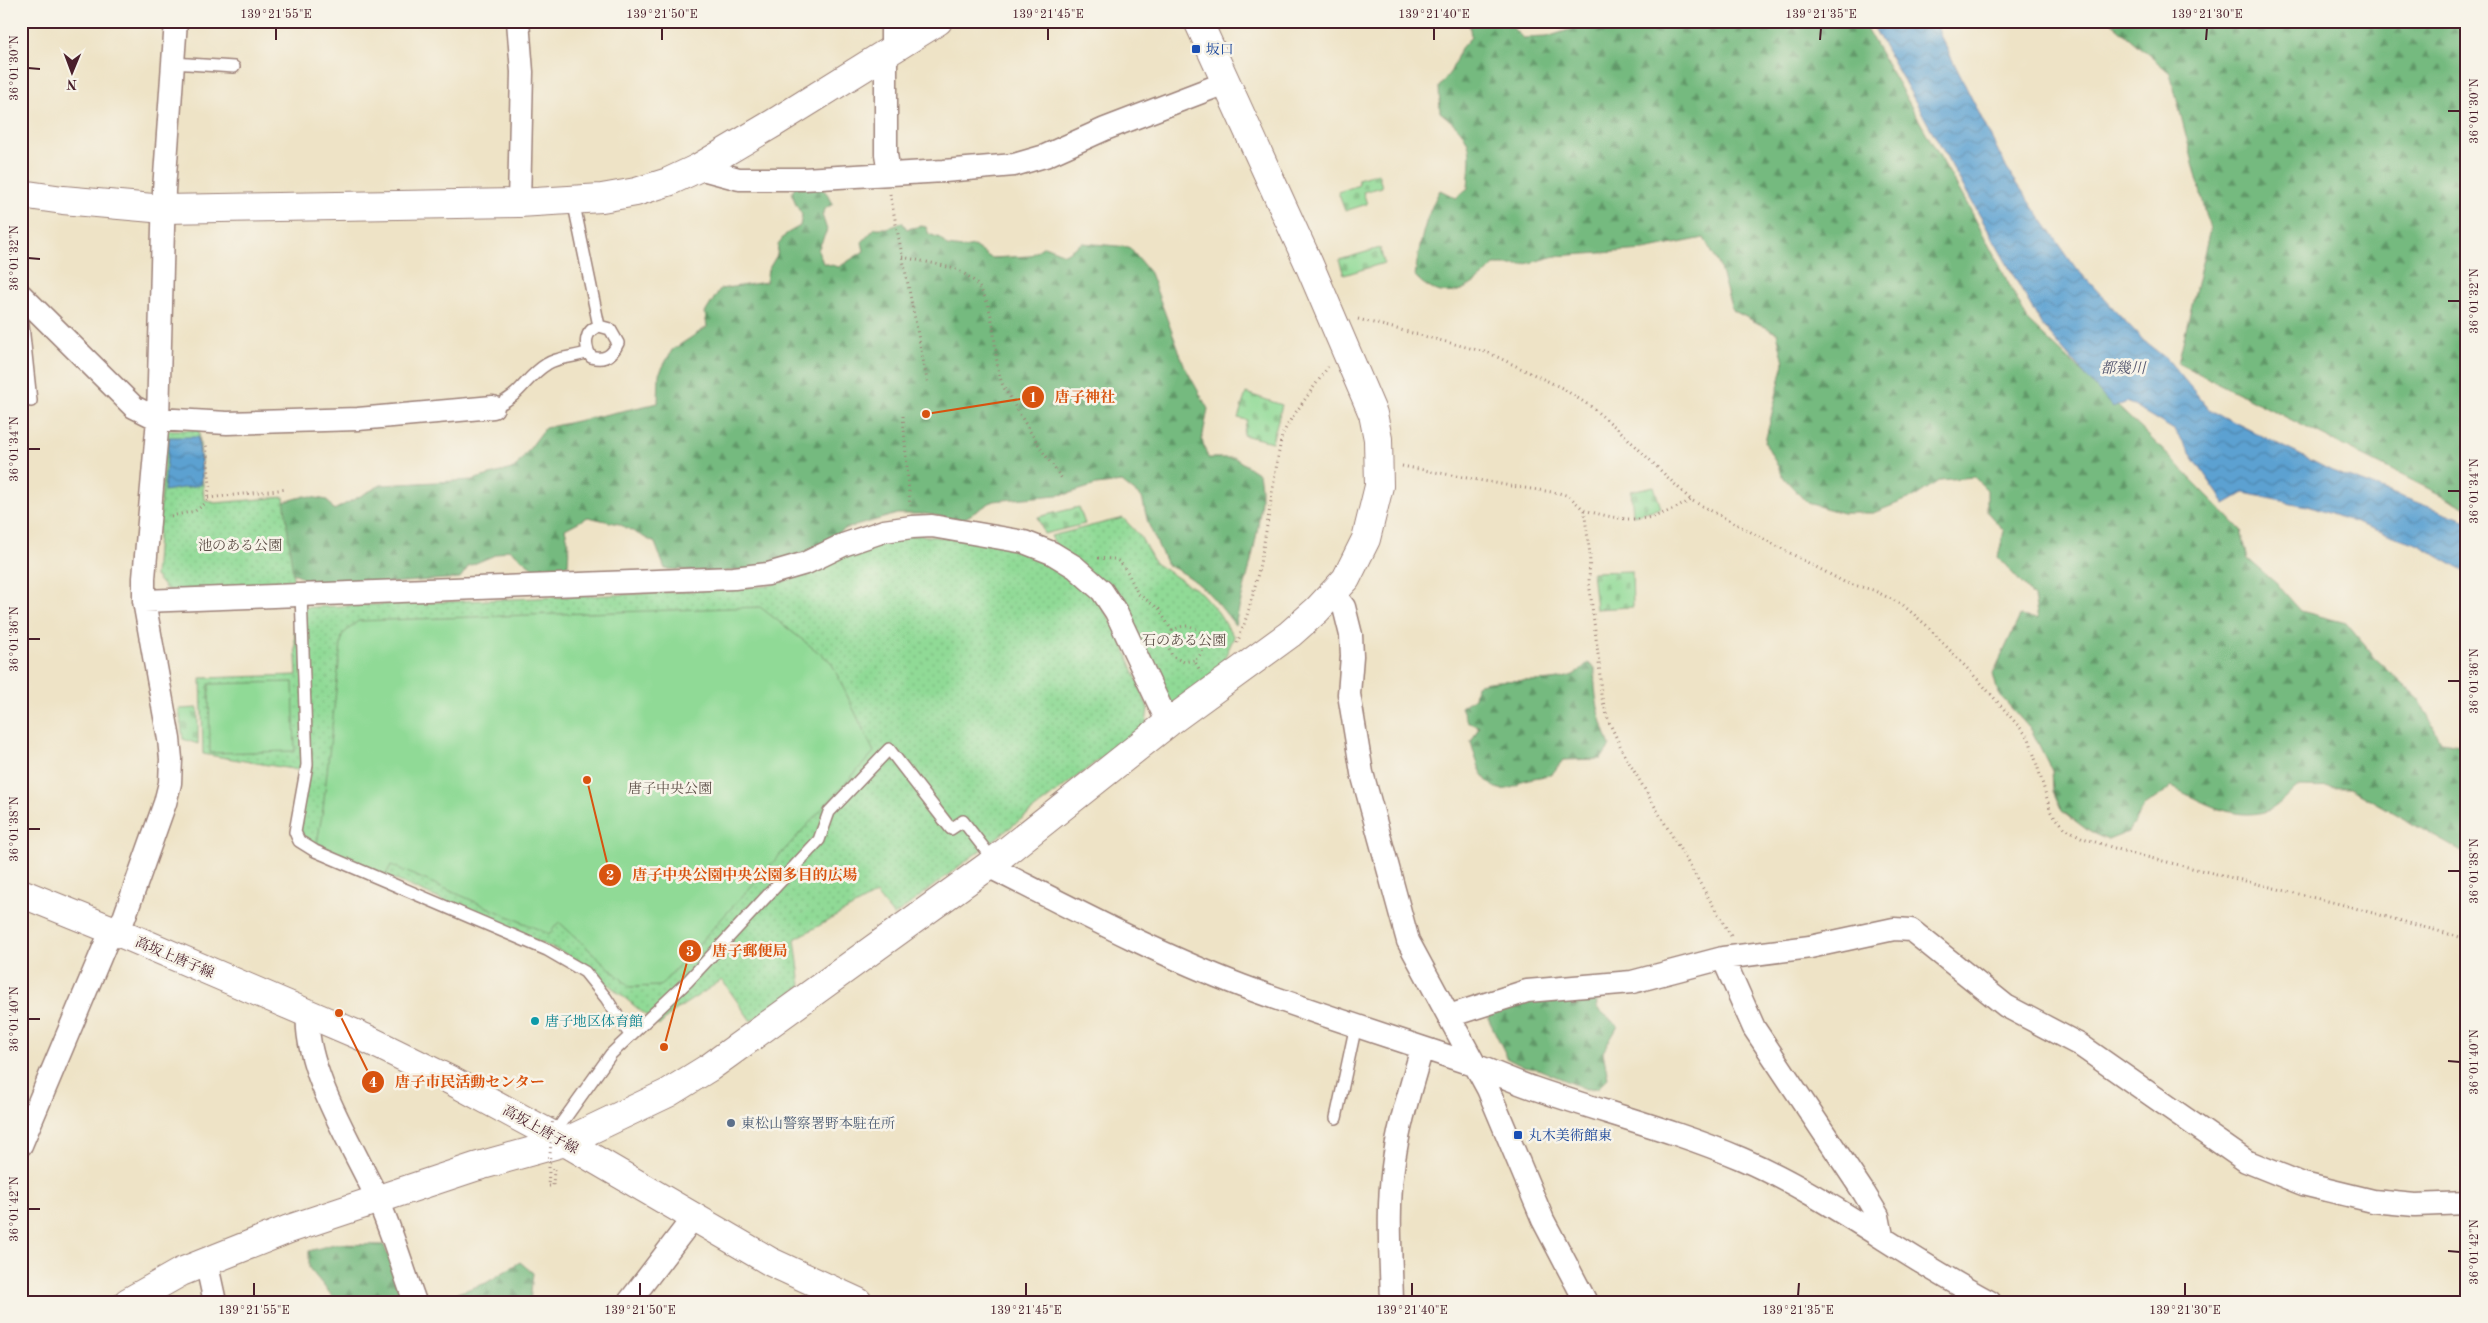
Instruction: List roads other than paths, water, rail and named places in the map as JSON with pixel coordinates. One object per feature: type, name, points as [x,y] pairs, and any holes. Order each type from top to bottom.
[{"type":"street","points":[[21,1145],[106,943],[124,918],[165,803],[170,783],[172,759],[144,601],[158,419],[164,209],[176,21]]},
{"type":"street","points":[[518,21],[522,72],[519,202]]},
{"type":"street","points":[[888,173],[886,154],[889,52],[892,21]]},
{"type":"street","points":[[21,194],[63,200],[164,209],[519,202],[602,198],[636,192],[668,182],[698,168],[938,21]]},
{"type":"street","points":[[128,1302],[181,1272],[206,1261],[289,1229],[475,1167],[560,1127],[668,1093],[710,1067],[991,863],[1168,724],[1290,634],[1346,579],[1366,539],[1379,486],[1378,439],[1373,414],[1343,342],[1198,21]]},
{"type":"street","points":[[698,168],[739,179],[803,179],[1014,165],[1045,156],[1105,129],[1225,83]]},
{"type":"street","points":[[21,294],[134,407],[158,419],[227,423],[358,420],[493,407]]},
{"type":"street","points":[[144,601],[734,578],[768,574],[806,563],[843,545],[884,531],[932,526],[1024,542],[1052,553],[1075,567],[1102,591],[1116,612],[1168,724]]},
{"type":"street","points":[[1333,593],[1344,607],[1351,635],[1352,656],[1349,694],[1362,773],[1408,941],[1488,1089],[1544,1220],[1586,1302]]},
{"type":"street","points":[[991,863],[1180,960],[1242,986],[1474,1064],[1532,1088],[1671,1132],[1742,1159],[1798,1187],[1882,1236],[1950,1281],[1990,1302]]},
{"type":"street","name":"高坂上唐子線","points":[[21,893],[363,1037],[452,1081],[560,1127],[693,1218],[771,1262],[858,1302]]},
{"type":"street","points":[[1449,1016],[1527,991],[1632,982],[1732,956],[1810,947],[1894,929],[1911,930],[2006,1006],[2080,1045],[2246,1161],[2303,1184],[2373,1201],[2415,1205],[2467,1203]]},
{"type":"street","points":[[1732,956],[1754,1028],[1864,1192],[1878,1216],[1882,1236]]},
{"type":"street","points":[[308,1014],[306,1030],[313,1058],[332,1103],[378,1199],[415,1302]]},
{"type":"street","points":[[1392,1302],[1390,1232],[1393,1168],[1402,1122],[1422,1048]]},
{"type":"street","points":[[629,1302],[693,1218]]},
{"type":"street","points":[[206,1261],[215,1302]]},
{"type":"lane","points":[[173,63],[234,67]]},
{"type":"lane","points":[[573,200],[599,326]]},
{"type":"lane","points":[[21,307],[31,401]]},
{"type":"lane","points":[[599,326],[610,329],[618,343],[610,356],[599,359],[591,357],[588,352],[586,338],[589,332],[599,326]]},
{"type":"lane","points":[[493,407],[509,400],[531,377],[549,362],[588,352]]},
{"type":"lane","points":[[300,594],[307,765],[296,818],[295,832],[299,841],[315,851],[547,950],[585,972],[606,998],[630,1035]]},
{"type":"lane","points":[[560,1127],[611,1054],[687,982],[819,840],[829,812],[889,749],[951,829],[963,820],[991,863]]},
{"type":"lane","points":[[1336,1118],[1356,1025]]},
{"type":"water","name":"都幾川","points":[[1870,21],[1936,21],[1940,35],[2007,169],[2075,267],[2144,341],[2167,359],[2210,410],[2332,471],[2467,521],[2467,573],[2419,545],[2311,507],[2244,493],[2225,504],[2174,430],[2127,402],[2113,408],[2041,324]]},
{"type":"water","points":[[169,437],[198,437],[202,475],[201,485],[164,491]]},
{"type":"place","name":"坂口","points":[[1196,49]]},
{"type":"place","name":"唐子神社","points":[[926,414]]},
{"type":"place","name":"唐子中央公園中央公園多目的広場","points":[[587,780]]},
{"type":"place","name":"唐子市民活動センター","points":[[339,1013]]},
{"type":"place","name":"唐子地区体育館","points":[[535,1021]]},
{"type":"place","name":"唐子郵便局","points":[[664,1047]]},
{"type":"place","name":"東松山警察署野本駐在所","points":[[731,1123]]},
{"type":"place","name":"丸木美術館東","points":[[1518,1135]]},
{"type":"park label","name":"池のある公園","points":[[240,545]]},
{"type":"park label","name":"石のある公園","points":[[1184,640]]},
{"type":"park label","name":"唐子中央公園","points":[[670,788]]}]
